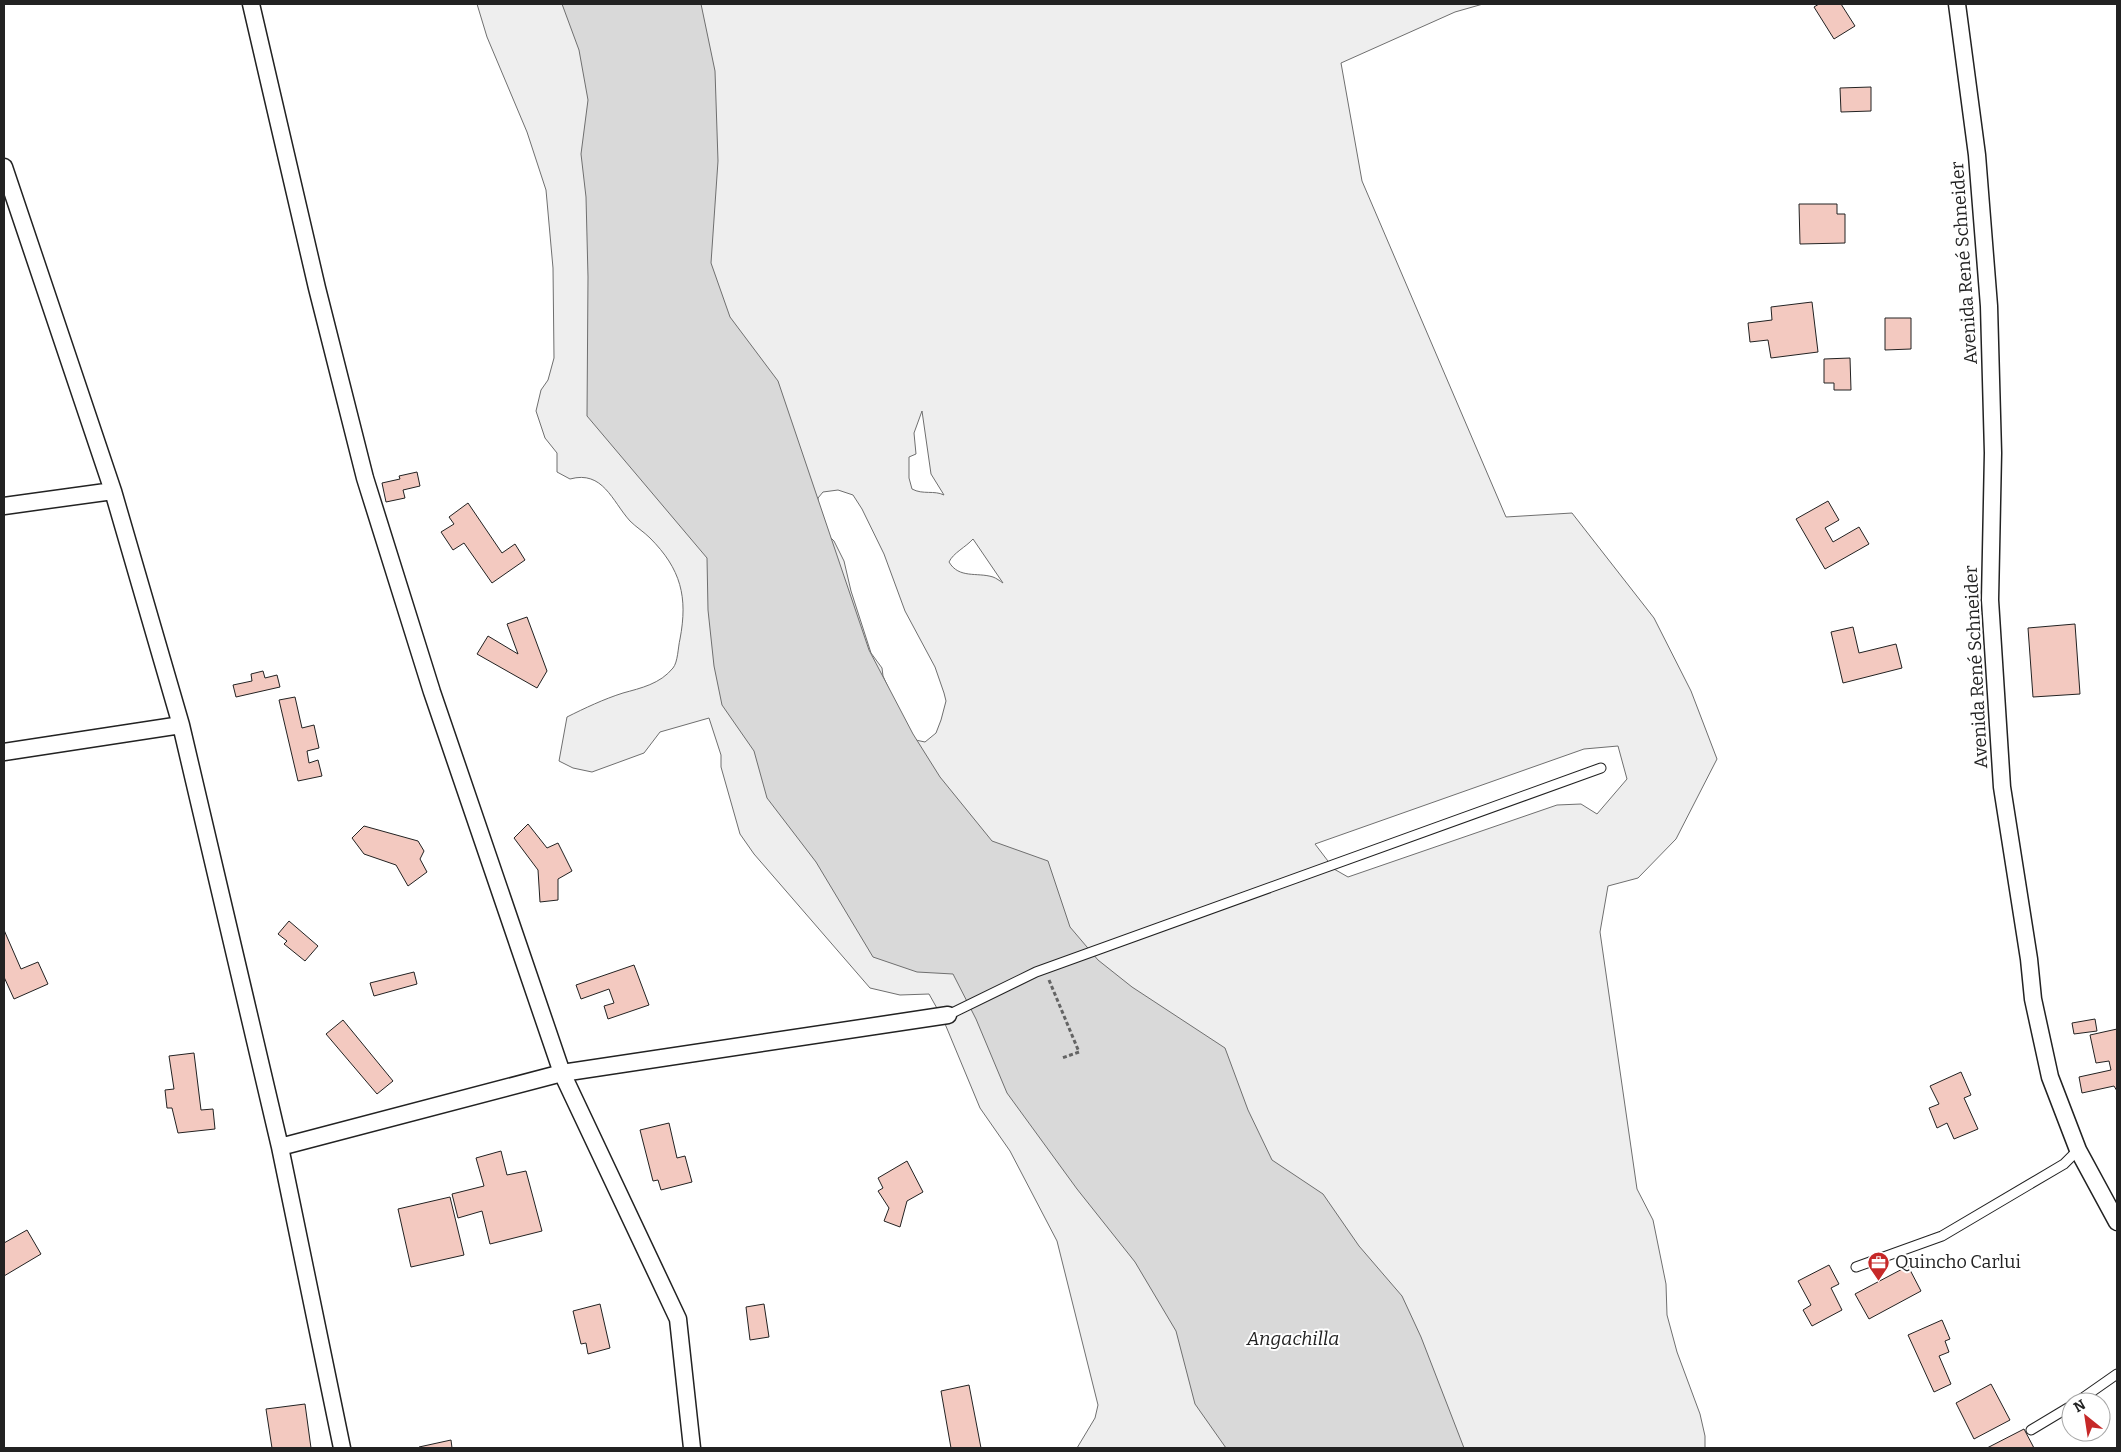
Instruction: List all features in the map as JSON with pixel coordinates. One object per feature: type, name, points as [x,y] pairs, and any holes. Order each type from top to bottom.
[{"type":"street","points":[[251,4],[317,288],[365,478],[432,692],[562,1074],[678,1319],[692,1448]]},
{"type":"street","name":"Avenida René Schneider","points":[[1957,4],[1977,156],[1989,297],[1993,453],[1990,600],[2002,786],[2040,1038],[2050,1077],[2078,1150],[2117,1222]]},
{"type":"street","points":[[4,167],[10,206],[112,491],[181,725],[280,1148],[342,1448]]},
{"type":"street","points":[[4,506],[112,491]]},
{"type":"street","points":[[4,752],[181,725]]},
{"type":"street","points":[[280,1148],[562,1074],[948,1015]]},
{"type":"lane","points":[[948,1015],[1045,969],[1601,768]]},
{"type":"lane","points":[[1856,1267],[1942,1236],[2064,1164],[2078,1150]]},
{"type":"lane","points":[[2091,1392],[2117,1374]]},
{"type":"lane","points":[[2031,1430],[2061,1412]]},
{"type":"path","points":[[1045,969],[1079,1052],[1062,1058]]},
{"type":"shaded area","points":[[477,4],[1483,4],[1455,12],[1341,63],[1362,181],[1506,517],[1572,513],[1654,618],[1691,691],[1717,759],[1676,839],[1638,878],[1608,886],[1600,932],[1637,1189],[1653,1220],[1666,1284],[1667,1315],[1677,1352],[1700,1414],[1705,1436],[1705,1448],[1077,1448],[1095,1418],[1098,1405],[1057,1241],[1010,1151],[980,1108],[943,1019],[929,994],[900,995],[870,988],[754,854],[740,834],[721,767],[721,755],[709,718],[660,732],[644,753],[592,772],[573,768],[559,761],[567,717],[609,698],[650,685],[662,678],[673,668],[677,658],[682,624],[682,597],[680,584],[669,561],[661,550],[630,521],[606,489],[599,483],[581,477],[570,479],[557,472],[557,453],[545,438],[536,411],[541,390],[548,380],[554,358],[553,268],[546,190],[527,132],[487,37]],"holes":[[[922,411],[931,474],[944,495],[912,489],[909,478],[909,457],[916,454],[914,433]],[[838,490],[853,495],[862,509],[884,554],[905,611],[935,667],[946,701],[936,733],[925,742],[911,739],[883,676],[882,668],[871,653],[851,591],[844,561],[834,541],[818,525],[818,498],[823,492]],[[973,539],[1003,583],[993,577],[963,573],[953,567],[949,562],[951,559]],[[1618,746],[1627,779],[1597,814],[1581,804],[1557,805],[1348,877],[1334,869],[1315,844],[1584,749]]]},
{"type":"water","name":"Angachilla","points":[[562,4],[701,4],[715,71],[718,161],[711,263],[730,317],[778,381],[869,650],[913,734],[940,777],[992,841],[1048,861],[1070,927],[1098,960],[1132,987],[1225,1048],[1248,1110],[1272,1160],[1323,1194],[1359,1246],[1402,1296],[1421,1337],[1464,1448],[1226,1448],[1195,1404],[1176,1331],[1135,1262],[1077,1189],[1007,1093],[976,1019],[953,974],[917,972],[873,957],[816,862],[767,798],[754,751],[722,705],[714,666],[708,610],[707,558],[587,416],[588,277],[586,197],[581,154],[588,100],[579,50]]},
{"type":"building","points":[[1819,4],[1841,4],[1855,26],[1834,39],[1814,7]]},
{"type":"building","points":[[1871,87],[1871,111],[1841,112],[1840,88]]},
{"type":"building","points":[[1799,204],[1837,204],[1837,214],[1845,214],[1845,243],[1800,244]]},
{"type":"building","points":[[1812,302],[1818,352],[1771,358],[1768,340],[1750,342],[1748,323],[1772,320],[1771,307]]},
{"type":"building","points":[[1885,318],[1911,318],[1911,349],[1885,350]]},
{"type":"building","points":[[1850,358],[1851,390],[1834,390],[1834,383],[1824,383],[1824,359]]},
{"type":"building","points":[[417,472],[420,486],[403,490],[405,498],[386,502],[382,483],[400,479],[399,476]]},
{"type":"building","points":[[1828,501],[1839,520],[1825,528],[1833,542],[1859,527],[1869,544],[1825,569],[1796,519]]},
{"type":"building","points":[[468,503],[502,553],[515,544],[525,560],[492,583],[464,543],[453,550],[441,532],[454,524],[449,517]]},
{"type":"building","points":[[527,617],[547,671],[537,688],[477,654],[488,636],[518,654],[507,624]]},
{"type":"building","points":[[2075,624],[2080,694],[2033,697],[2028,628]]},
{"type":"building","points":[[1853,627],[1859,653],[1896,644],[1902,668],[1843,683],[1831,632]]},
{"type":"building","points":[[263,671],[265,678],[277,675],[280,687],[236,697],[233,685],[252,681],[251,674]]},
{"type":"building","points":[[295,697],[302,728],[314,725],[319,748],[307,751],[309,763],[318,760],[322,776],[298,781],[279,700]]},
{"type":"building","points":[[528,824],[547,848],[558,843],[572,871],[558,879],[558,900],[540,902],[538,870],[514,838]]},
{"type":"building","points":[[364,826],[418,841],[424,851],[420,859],[427,872],[408,886],[396,865],[364,854],[352,838]]},
{"type":"building","points":[[289,921],[318,946],[305,961],[284,944],[287,941],[278,934]]},
{"type":"building","points":[[4,930],[21,969],[38,962],[48,984],[14,999],[4,977]]},
{"type":"building","points":[[634,965],[649,1005],[608,1019],[604,1006],[614,1003],[609,989],[581,999],[576,985]]},
{"type":"building","points":[[414,972],[417,984],[374,996],[370,983]]},
{"type":"building","points":[[2095,1019],[2097,1031],[2074,1034],[2072,1023]]},
{"type":"building","points":[[343,1020],[393,1081],[377,1094],[326,1034]]},
{"type":"building","points":[[2117,1029],[2117,1091],[2114,1086],[2082,1093],[2079,1077],[2111,1070],[2109,1061],[2096,1063],[2090,1035]]},
{"type":"building","points":[[194,1053],[201,1110],[213,1109],[215,1129],[178,1133],[172,1108],[167,1108],[165,1090],[174,1089],[169,1056]]},
{"type":"building","points":[[1961,1072],[1971,1095],[1964,1098],[1978,1129],[1954,1139],[1947,1123],[1937,1128],[1929,1108],[1939,1104],[1930,1086]]},
{"type":"building","points":[[669,1123],[677,1158],[685,1156],[692,1182],[661,1190],[658,1180],[653,1181],[640,1130]]},
{"type":"building","points":[[501,1151],[507,1175],[526,1171],[542,1231],[490,1244],[482,1211],[458,1218],[452,1194],[484,1186],[476,1158]]},
{"type":"building","points":[[907,1161],[923,1192],[907,1201],[900,1227],[884,1221],[889,1208],[878,1191],[883,1188],[878,1178]]},
{"type":"building","points":[[450,1197],[464,1255],[411,1267],[398,1209]]},
{"type":"building","points":[[27,1230],[41,1254],[4,1276],[4,1243]]},
{"type":"building","points":[[1829,1265],[1839,1284],[1831,1288],[1842,1310],[1812,1326],[1803,1310],[1811,1305],[1798,1281]]},
{"type":"building","points":[[1908,1266],[1921,1291],[1869,1319],[1855,1294]]},
{"type":"building","points":[[600,1304],[610,1348],[588,1354],[586,1343],[581,1344],[573,1311]]},
{"type":"building","points":[[764,1304],[769,1337],[750,1340],[746,1307]]},
{"type":"building","points":[[1942,1320],[1950,1339],[1945,1341],[1949,1352],[1939,1356],[1951,1384],[1934,1392],[1908,1335]]},
{"type":"building","points":[[1991,1384],[2010,1420],[1974,1439],[1956,1403]]},
{"type":"building","points":[[969,1385],[981,1448],[951,1448],[941,1391]]},
{"type":"building","points":[[305,1404],[311,1448],[272,1448],[266,1409]]},
{"type":"building","points":[[2024,1429],[2034,1448],[1987,1448]]},
{"type":"building","points":[[451,1440],[452,1448],[419,1448],[419,1447]]},
{"type":"place","name":"Quincho Carlui","points":[[1879,1281]]}]
